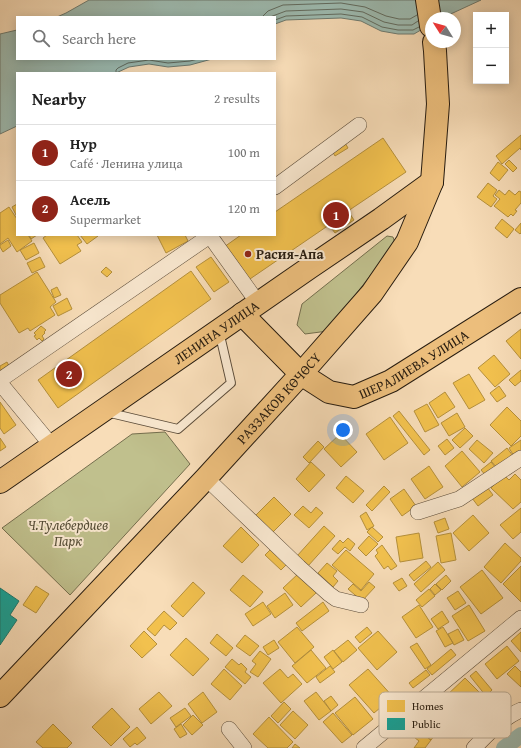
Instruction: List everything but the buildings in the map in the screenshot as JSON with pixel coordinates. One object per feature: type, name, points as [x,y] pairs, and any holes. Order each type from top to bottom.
[{"type":"main road","points":[[426,0],[428,12]]},
{"type":"main road","name":"РАЗЗАКОВ КӨЧӨСҮ","points":[[0,696],[206,478],[301,374],[372,293],[407,242],[432,182],[438,104],[434,48]]},
{"type":"main road","name":"ЛЕНИНА УЛИЦА","points":[[0,482],[381,219],[432,182]]},
{"type":"main road","name":"ШЕРАЛИЕВА УЛИЦА","points":[[250,308],[301,374],[329,392],[354,397],[391,381],[521,299]]},
{"type":"street","points":[[276,186],[359,125]]},
{"type":"street","points":[[52,446],[0,382],[210,236],[250,308]]},
{"type":"street","points":[[418,512],[459,499],[521,458]]},
{"type":"street","points":[[206,478],[328,594],[336,599],[361,606]]},
{"type":"street","points":[[432,692],[521,618]]},
{"type":"street","points":[[511,715],[521,710]]},
{"type":"street","points":[[228,729],[244,748]]},
{"type":"street","points":[[364,748],[379,736]]},
{"type":"street","points":[[474,748],[484,738]]},
{"type":"lane","points":[[102,411],[178,429],[231,383],[219,330]]},
{"type":"green space","points":[[387,236],[393,237],[395,243],[328,331],[305,334],[297,325],[302,304]]},
{"type":"green space","name":"Ч.Тулебердиев Парк","points":[[165,432],[190,464],[70,595],[2,528],[132,434]]},
{"type":"water","points":[[89,0],[481,0],[455,12],[425,12],[425,28],[414,34],[398,34],[381,31],[361,21],[341,18],[286,20],[276,24],[276,16],[59,16]]},
{"type":"water","points":[[16,30],[16,60],[208,60],[190,65],[168,67],[149,64],[129,67],[118,72],[16,72],[16,126],[0,134],[0,34]]},
{"type":"waterway","points":[[504,748],[521,735]]},
{"type":"place","name":"Нур","points":[[336,215]]},
{"type":"place","name":"Расия-Апа","points":[[248,254]]},
{"type":"place","name":"Асель","points":[[69,374]]}]
